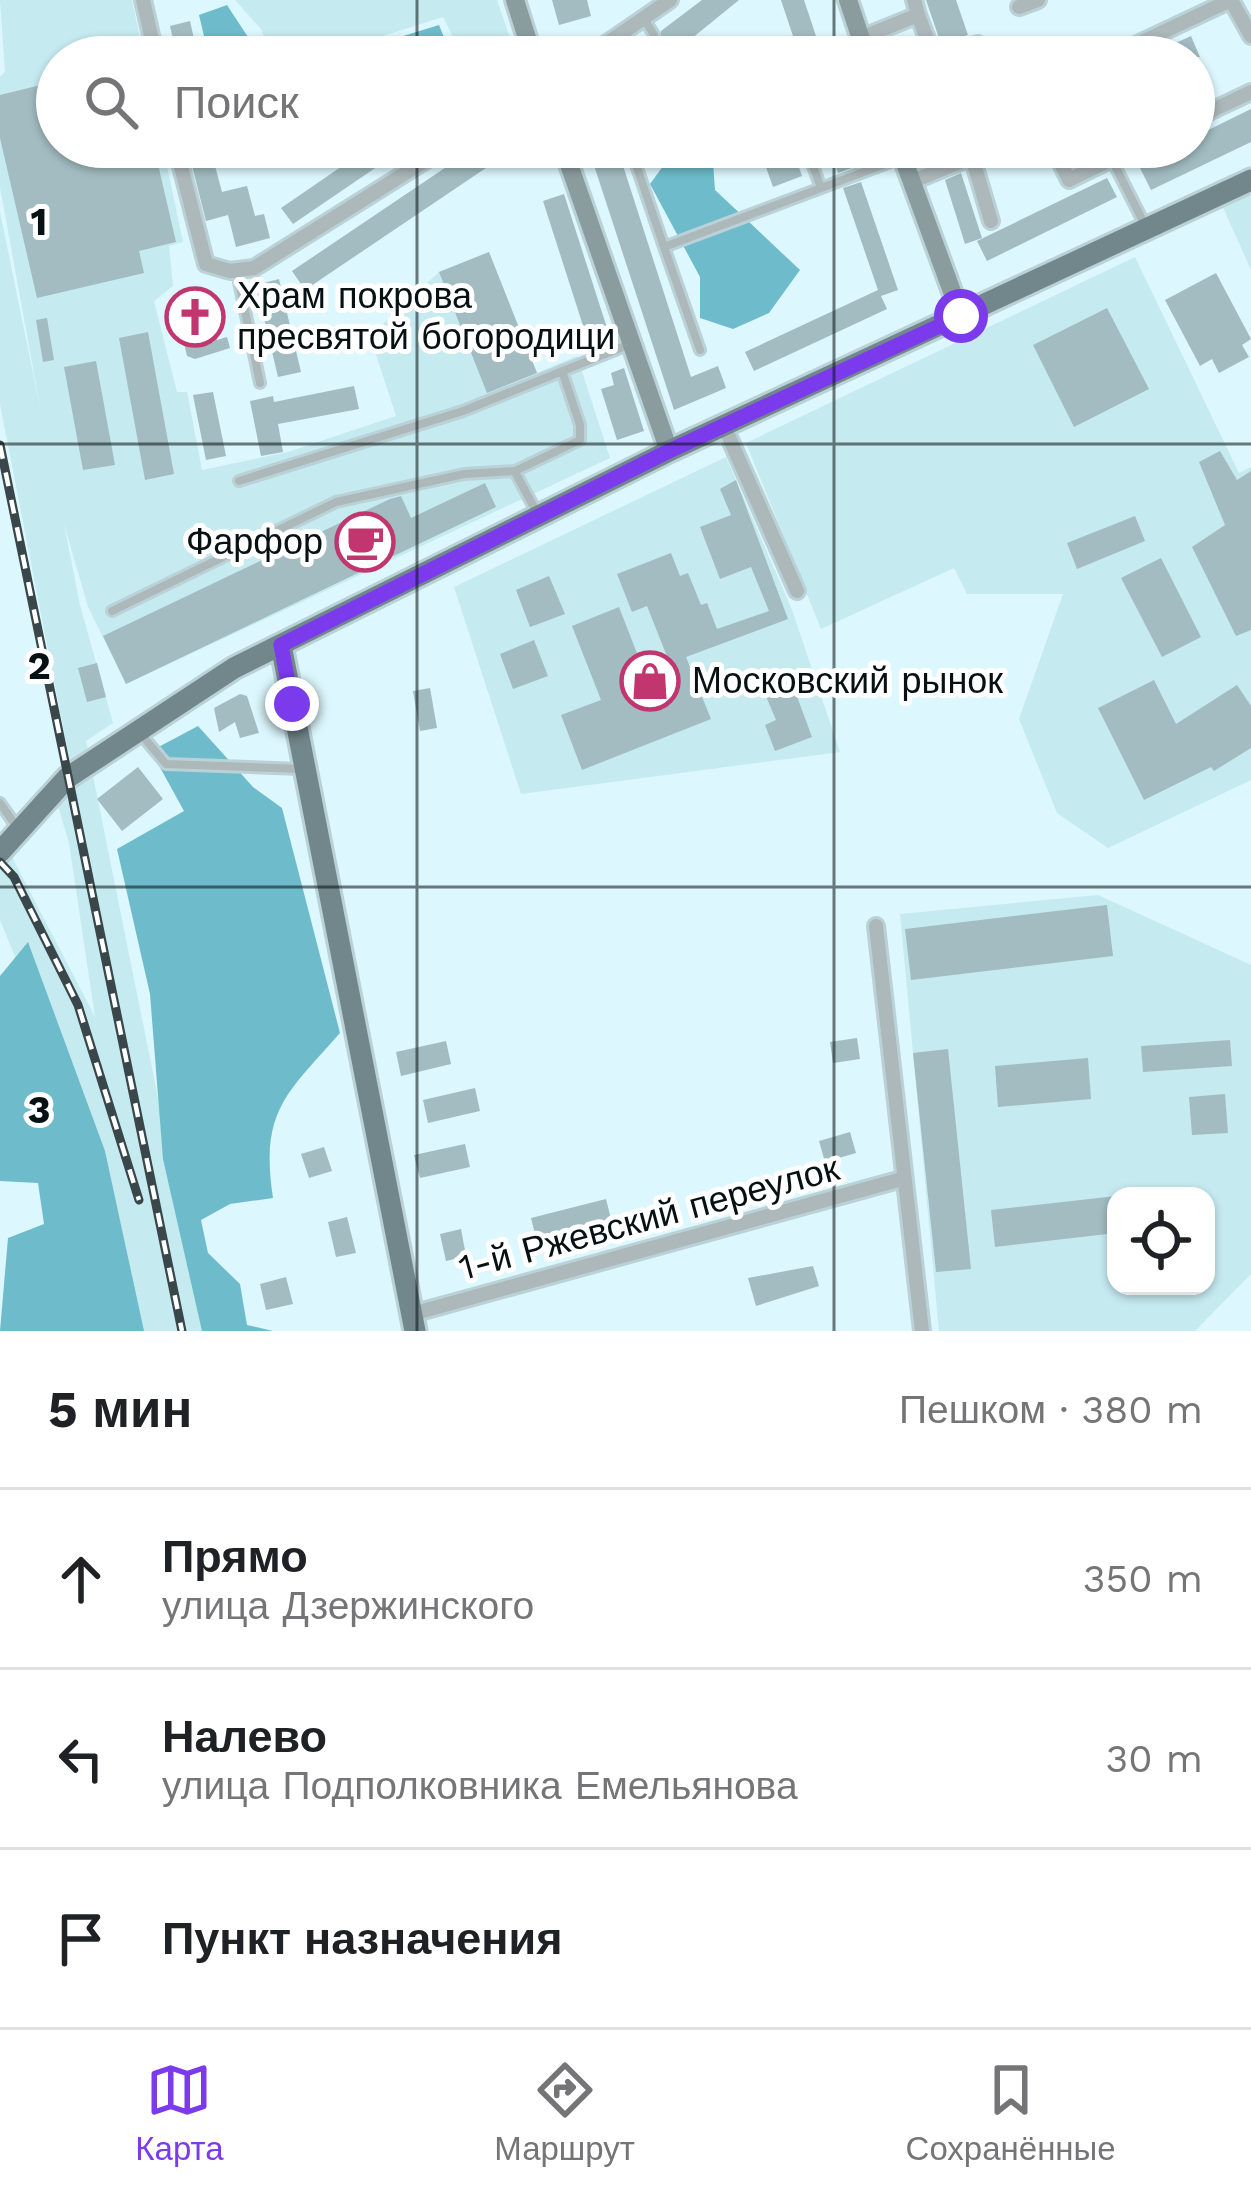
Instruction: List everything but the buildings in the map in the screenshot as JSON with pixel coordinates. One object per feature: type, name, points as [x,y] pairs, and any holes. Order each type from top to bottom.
[{"type":"main road","points":[[515,0],[526,36]]},
{"type":"main road","points":[[848,0],[860,36]]},
{"type":"main road","points":[[570,168],[669,451]]},
{"type":"main road","points":[[906,168],[961,316]]},
{"type":"main road","points":[[0,852],[67,778],[234,668],[669,451],[1251,180]]},
{"type":"main road","points":[[281,645],[413,1323]]},
{"type":"street","points":[[142,0],[150,36]]},
{"type":"street","points":[[618,36],[670,0]]},
{"type":"street","points":[[1019,7],[1038,0]]},
{"type":"street","points":[[1155,36],[1231,0],[1251,37]]},
{"type":"street","points":[[879,36],[916,8],[927,36]]},
{"type":"street","points":[[1215,109],[1251,92]]},
{"type":"street","points":[[181,168],[206,264],[237,270],[254,268],[414,168]]},
{"type":"street","points":[[911,182],[941,168]]},
{"type":"street","points":[[979,168],[991,221]]},
{"type":"street","points":[[1063,168],[1069,180],[1087,168]]},
{"type":"street","points":[[724,426],[797,591]]},
{"type":"street","points":[[876,926],[922,1331]]},
{"type":"street","name":"1-й Ржевский переулок","points":[[413,1323],[902,1180]]},
{"type":"lane","points":[[644,18],[654,35]]},
{"type":"lane","points":[[637,168],[700,350]]},
{"type":"lane","points":[[814,168],[821,188]]},
{"type":"lane","points":[[664,247],[865,168]]},
{"type":"lane","points":[[1117,168],[1147,228]]},
{"type":"lane","points":[[237,270],[260,383]]},
{"type":"lane","points":[[239,481],[463,411],[631,344]]},
{"type":"lane","points":[[112,611],[336,502],[464,474],[515,472],[580,440],[580,425],[562,371]]},
{"type":"lane","points":[[515,472],[540,518]]},
{"type":"lane","points":[[139,732],[166,764],[304,768]]},
{"type":"lane","points":[[0,802],[20,831]]},
{"type":"shaded area","points":[[0,0],[132,0],[140,36],[36,36],[36,168],[167,168],[183,242],[169,246],[173,286],[154,301],[177,392],[187,392],[202,470],[288,452],[396,416],[370,336],[439,272],[489,252],[537,373],[577,356],[610,458],[126,684],[88,607],[64,524],[80,605],[113,723],[86,741],[205,1331],[142,1331],[94,1149],[0,920],[0,834],[95,1017],[69,843],[55,796],[73,778],[0,404],[0,212],[41,412],[0,187],[0,77],[5,72]]},
{"type":"shaded area","points":[[235,0],[497,0],[509,36],[452,36],[443,17],[383,36],[264,36]]},
{"type":"shaded area","points":[[227,5],[247,36],[204,36],[199,15]]},
{"type":"shaded area","points":[[439,25],[443,36],[403,36]]},
{"type":"shaded area","points":[[662,168],[713,168],[715,190],[800,270],[769,313],[733,329],[700,318],[700,277],[650,184]]},
{"type":"shaded area","points":[[1251,194],[1251,270],[1222,205]]},
{"type":"shaded area","points":[[1135,257],[1239,473],[1251,467],[1251,780],[1108,848],[1057,813],[1019,719],[1063,594],[967,594],[954,568],[821,629],[746,443]]},
{"type":"shaded area","name":"Московский рынок","points":[[726,457],[792,610],[840,752],[521,794],[454,587]]},
{"type":"shaded area","points":[[198,726],[253,787],[282,808],[340,1033],[281,1106],[270,1145],[273,1198],[230,1204],[201,1220],[208,1253],[240,1284],[247,1325],[273,1331],[202,1331],[163,1159],[150,994],[117,849],[184,811],[151,751]]},
{"type":"shaded area","points":[[1098,895],[1251,965],[1251,1274],[1195,1331],[939,1331],[900,914]]},
{"type":"shaded area","points":[[28,942],[105,1151],[144,1331],[0,1331],[8,1238],[44,1224],[38,1183],[0,1181],[0,976]]},
{"type":"railway","points":[[0,445],[182,1331]]},
{"type":"railway","points":[[0,862],[14,877],[78,1005],[139,1200]]},
{"type":"place","name":"Храм покрова пресвятой богородици","points":[[195,317]]},
{"type":"place","name":"Фарфор","points":[[365,542]]},
{"type":"place","name":"Московский рынок","points":[[650,681]]},
{"type":"route","points":[[292,704],[281,645],[669,451],[961,316]]}]
